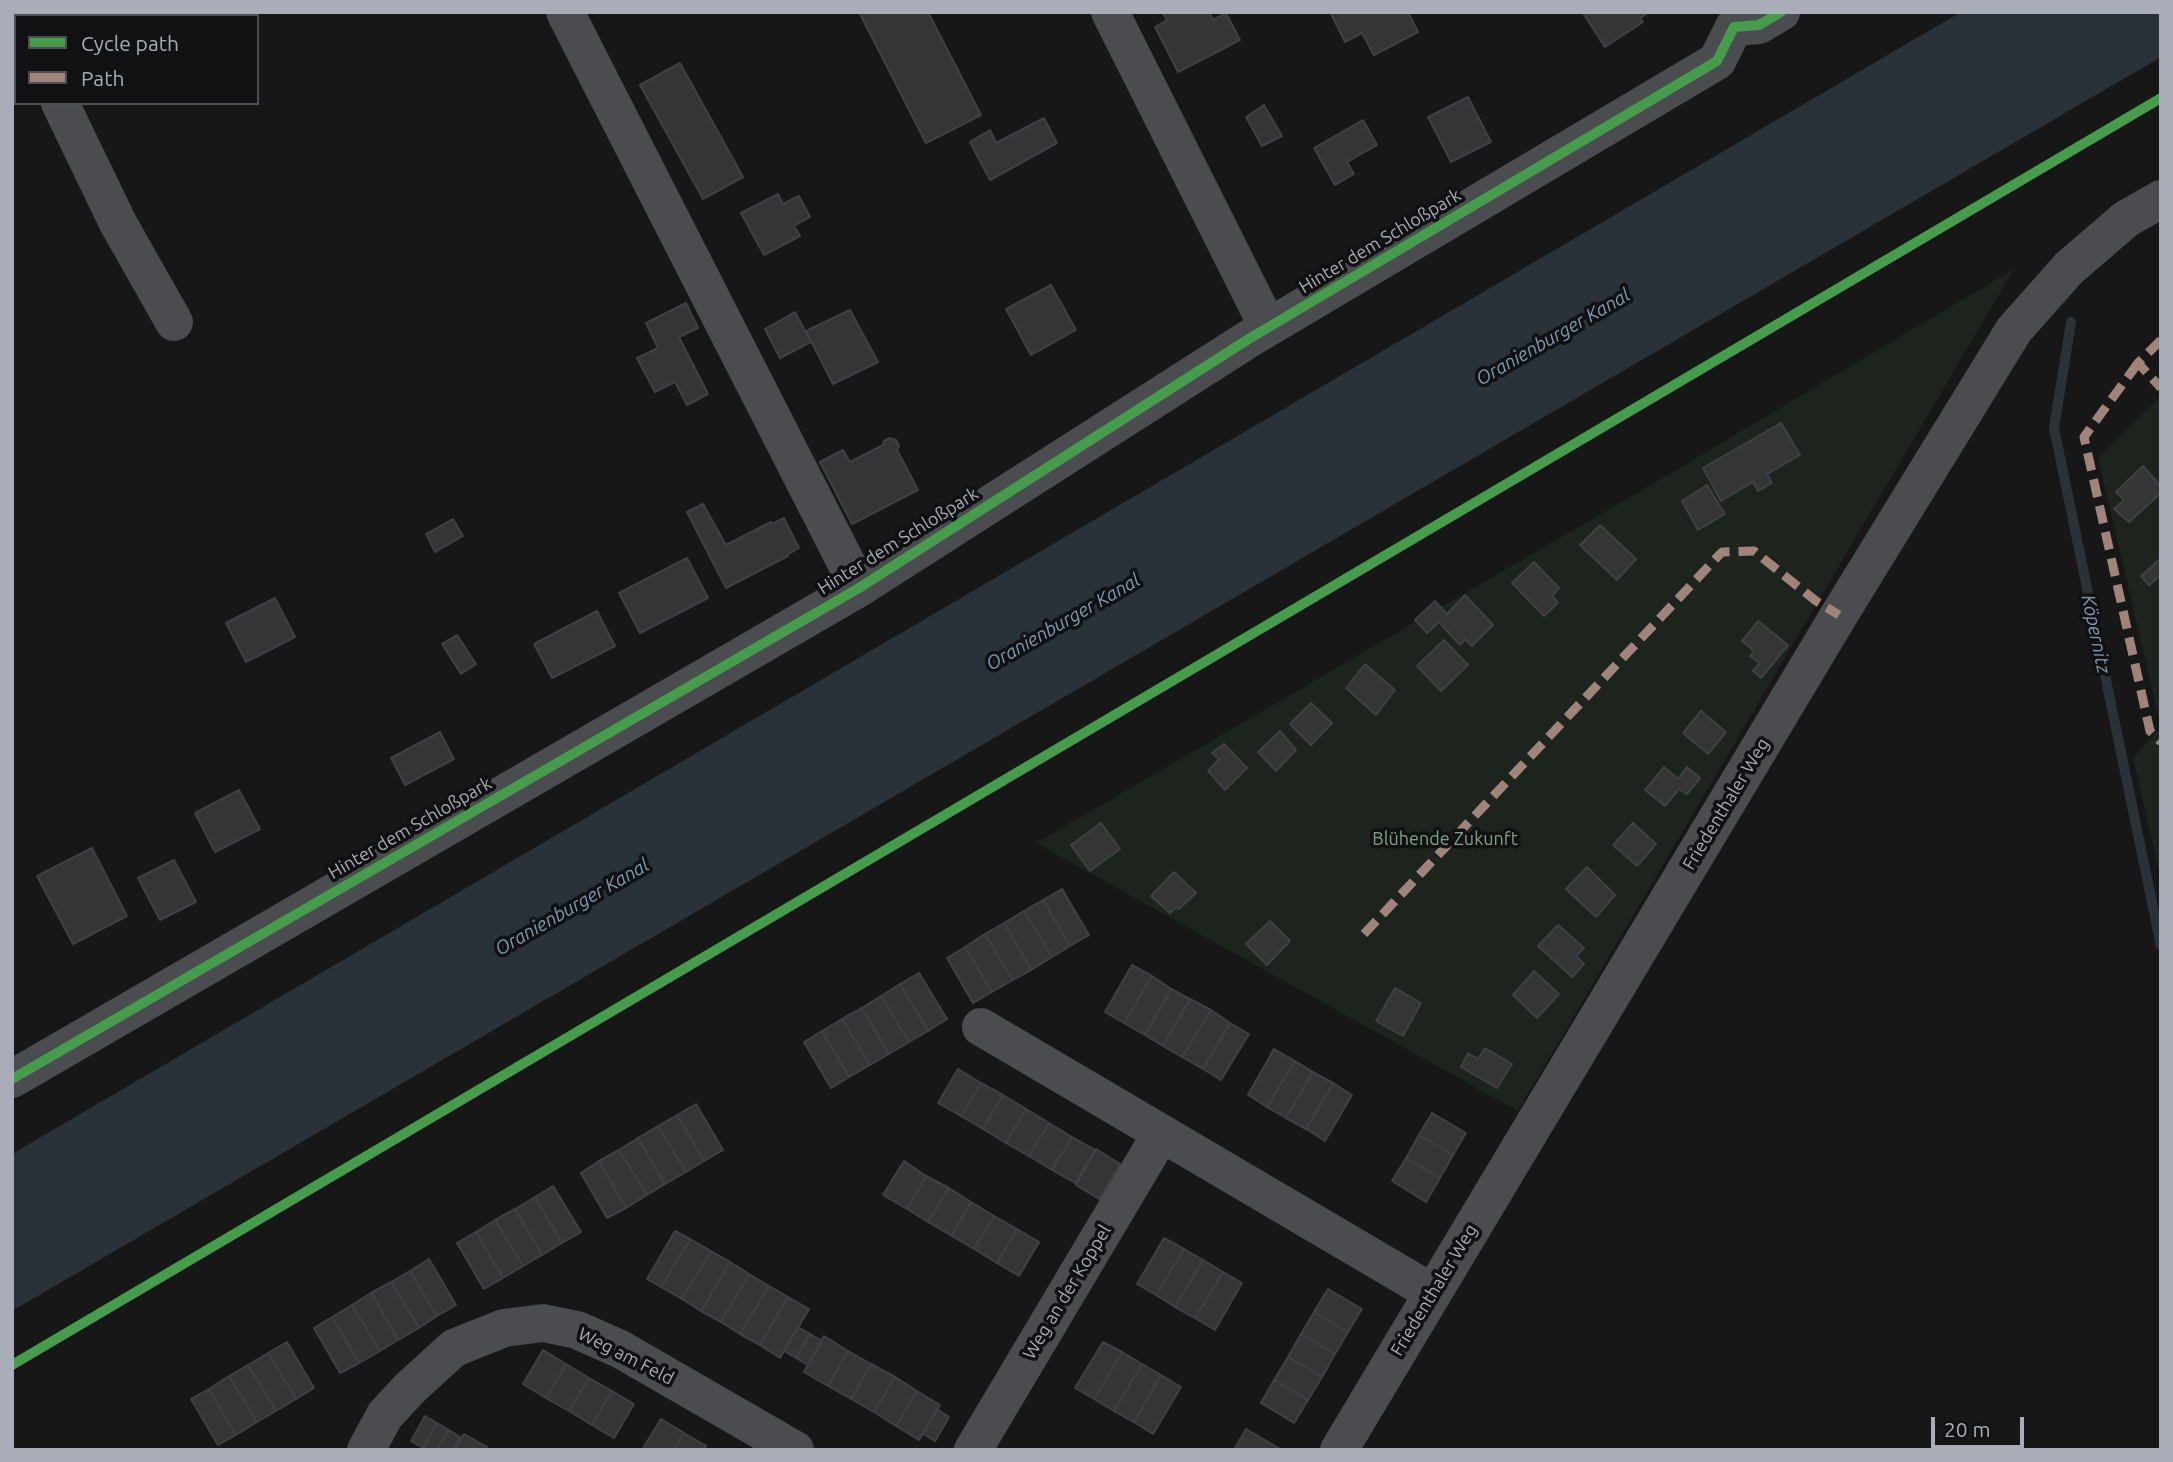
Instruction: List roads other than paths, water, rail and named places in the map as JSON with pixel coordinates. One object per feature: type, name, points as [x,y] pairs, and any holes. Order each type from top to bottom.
[{"type":"street","points":[[565,12],[859,588]]},
{"type":"street","points":[[1110,12],[1268,327]]},
{"type":"street","name":"Hinter dem Schloßpark","points":[[12,1079],[859,588],[1268,327],[1717,61],[1723,20],[1759,25],[1781,12]]},
{"type":"street","points":[[61,105],[118,223],[174,322]]},
{"type":"street","name":"Friedenthaler Weg","points":[[1339,1450],[1832,626],[2014,330],[2069,268],[2126,219],[2161,199]]},
{"type":"street","points":[[981,1027],[1433,1293]]},
{"type":"street","name":"Weg an der Koppel","points":[[973,1450],[1161,1134]]},
{"type":"street","name":"Weg am Feld","points":[[366,1450],[385,1415],[454,1348],[504,1328],[543,1323],[577,1330],[620,1349],[795,1450]]},
{"type":"water","name":"Oranienburger Kanal","points":[[1961,12],[2161,12],[2161,57],[12,1311],[12,1154]]},
{"type":"waterway","name":"Köpernitz","points":[[2071,322],[2054,428],[2161,946]]},
{"type":"park label","name":"Blühende Zukunft","points":[[1445,839]]}]
